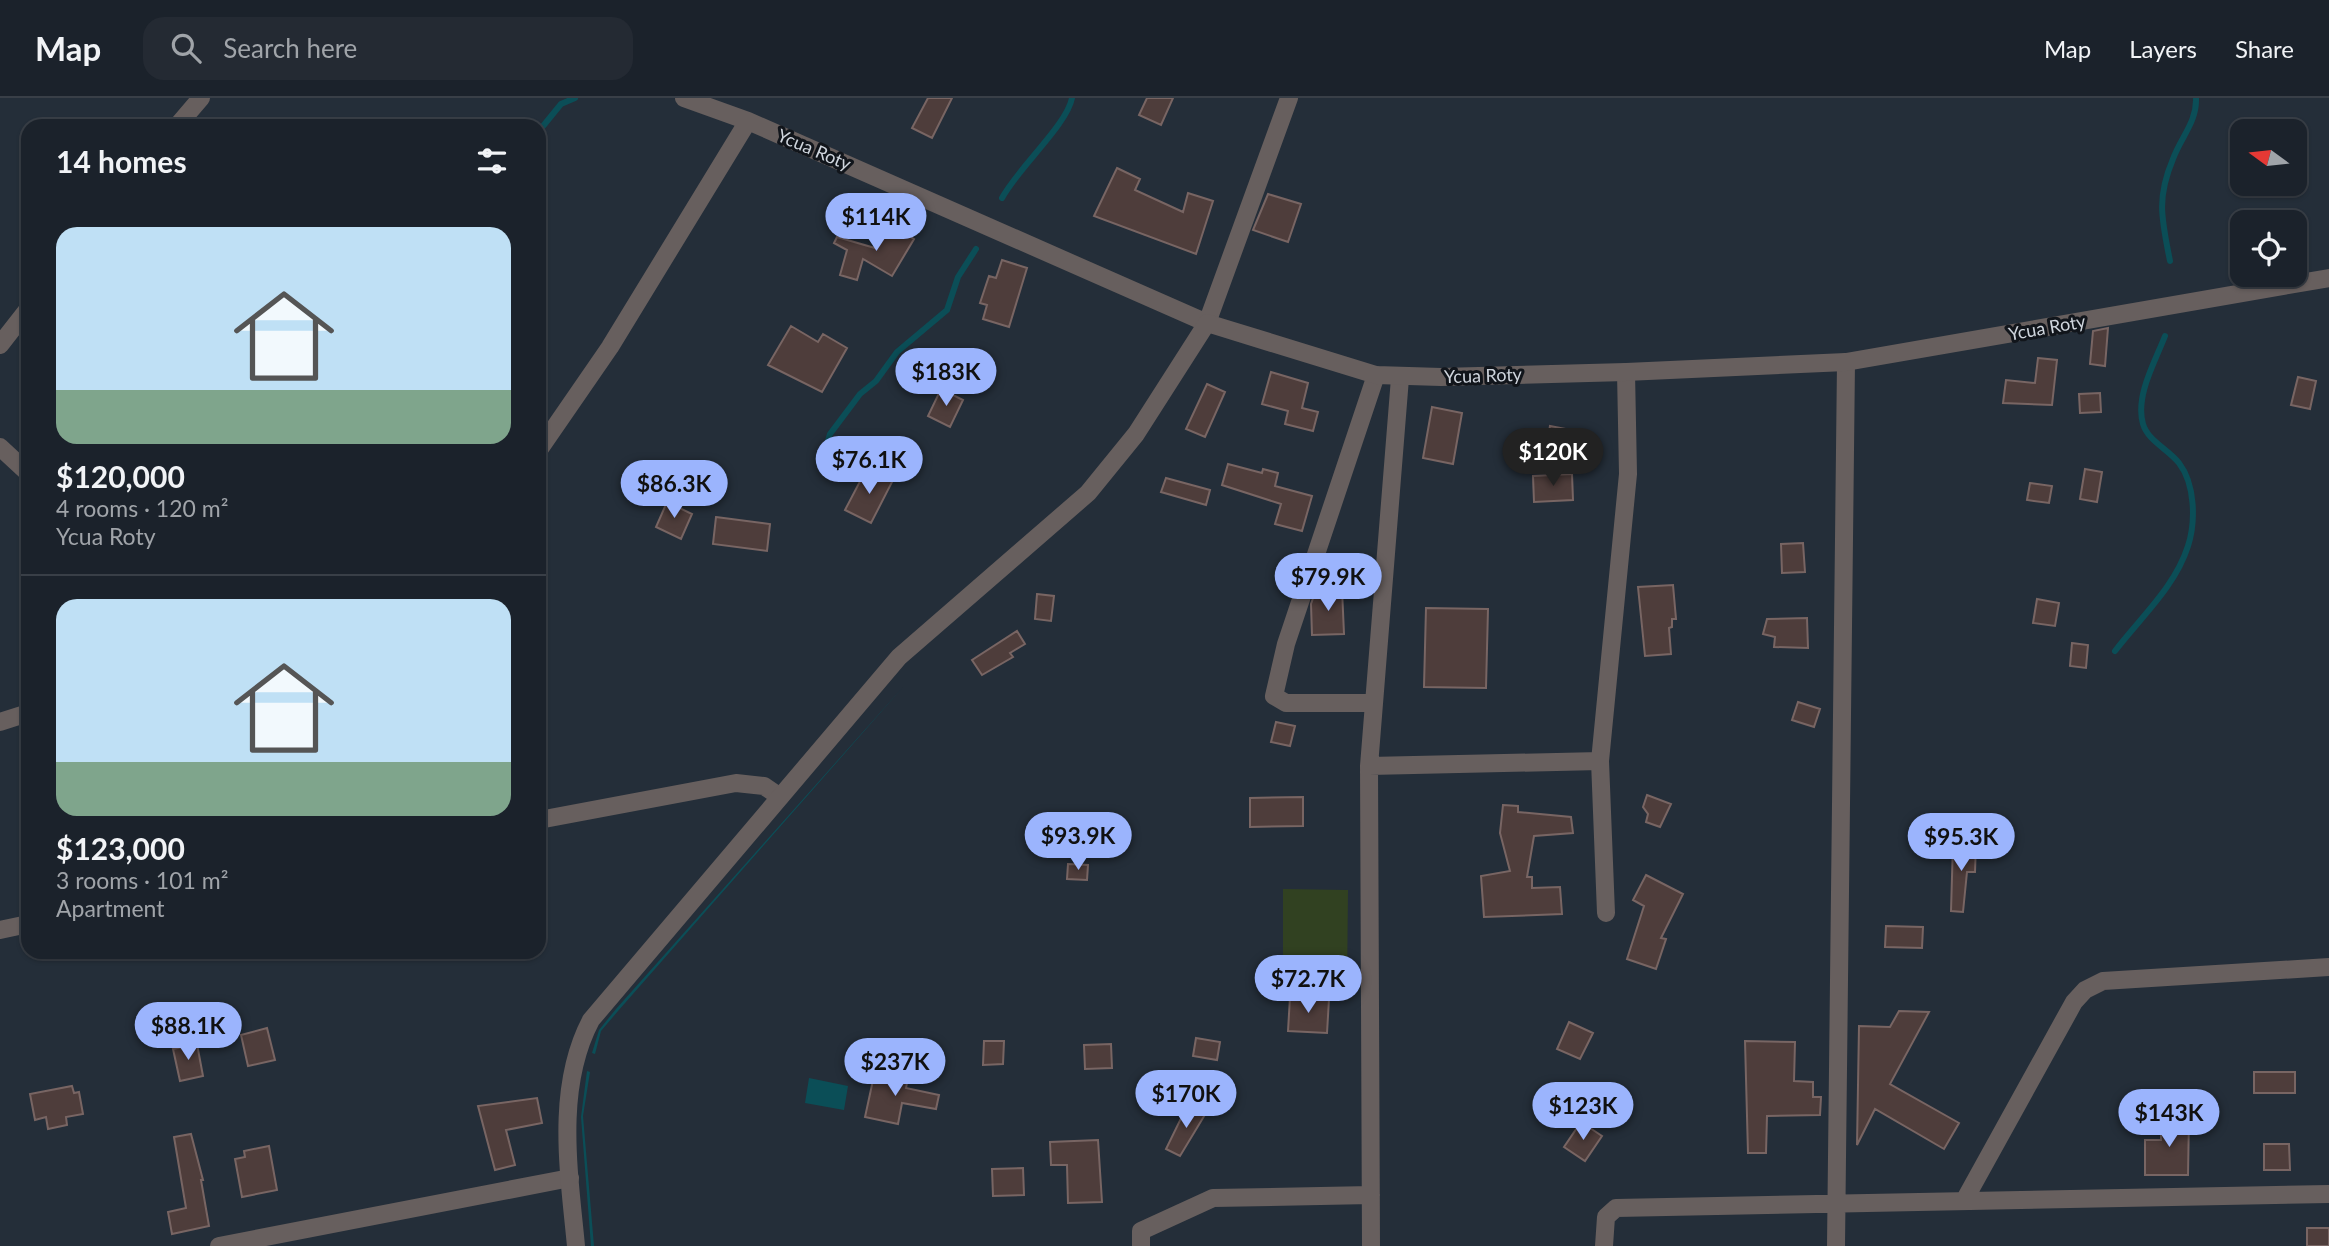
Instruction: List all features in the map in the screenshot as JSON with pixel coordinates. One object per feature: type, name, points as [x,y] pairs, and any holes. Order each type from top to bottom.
[{"type":"street","points":[[183,119],[201,98]]},
{"type":"street","name":"Ycua Roty","points":[[684,98],[748,121],[1207,323],[1376,375],[1400,377],[1626,372],[1846,362],[2329,278]]},
{"type":"street","points":[[576,1246],[568,1138],[573,1068],[581,1039],[591,1020],[900,657],[1088,493],[1136,434],[1207,323],[1289,98]]},
{"type":"street","points":[[546,440],[610,347],[748,121]]},
{"type":"street","points":[[0,345],[21,318]]},
{"type":"street","points":[[1836,1246],[1846,362]]},
{"type":"street","points":[[1606,913],[1600,761],[1628,474],[1626,372]]},
{"type":"street","points":[[1372,703],[1286,703],[1274,696],[1286,644],[1376,375]]},
{"type":"street","points":[[1371,1246],[1368,766],[1400,377]]},
{"type":"street","points":[[0,447],[21,466]]},
{"type":"street","points":[[0,722],[21,715]]},
{"type":"street","points":[[1368,766],[1600,761]]},
{"type":"street","points":[[546,819],[736,783],[764,786],[780,797]]},
{"type":"street","points":[[0,930],[21,926]]},
{"type":"street","points":[[1964,1201],[2074,1002],[2085,990],[2103,981],[2329,967]]},
{"type":"street","points":[[219,1246],[570,1178]]},
{"type":"street","points":[[1604,1246],[1606,1217],[1616,1208],[2329,1194]]},
{"type":"street","points":[[1141,1246],[1140,1231],[1213,1198],[1371,1195]]},
{"type":"green space","points":[[1283,889],[1348,890],[1347,990],[1283,989]]},
{"type":"water","points":[[903,687],[601,1031],[595,1054],[592,1053],[599,1030],[616,1009]]},
{"type":"water","points":[[587,1071],[590,1072],[583,1116],[594,1246],[591,1246],[581,1117]]},
{"type":"water","points":[[809,1078],[848,1086],[844,1110],[805,1103]]},
{"type":"building","points":[[928,98],[952,98],[932,138],[912,128]]},
{"type":"building","points":[[1147,98],[1173,98],[1161,125],[1139,115]]},
{"type":"building","points":[[1117,168],[1140,179],[1135,190],[1183,212],[1188,193],[1213,201],[1196,254],[1094,216]]},
{"type":"building","points":[[1268,194],[1301,204],[1288,242],[1253,230]]},
{"type":"building","points":[[889,224],[914,239],[892,276],[863,259],[857,280],[840,275],[847,250],[834,243],[837,237],[875,248]]},
{"type":"building","points":[[1002,260],[1027,268],[1009,327],[983,319],[987,305],[980,303],[989,276],[996,278]]},
{"type":"building","points":[[791,326],[818,342],[823,334],[847,348],[822,392],[768,365]]},
{"type":"building","points":[[2108,328],[2105,366],[2090,364],[2093,331]]},
{"type":"building","points":[[2038,358],[2057,360],[2052,405],[2003,403],[2006,380],[2035,383]]},
{"type":"building","points":[[1271,372],[1308,383],[1302,408],[1318,412],[1313,431],[1285,424],[1288,411],[1262,404]]},
{"type":"building","points":[[2298,377],[2316,381],[2310,409],[2291,405]]},
{"type":"building","points":[[1207,384],[1225,392],[1205,437],[1186,429]]},
{"type":"building","points":[[941,389],[963,400],[950,427],[928,416]]},
{"type":"building","points":[[2100,393],[2101,412],[2080,413],[2079,394]]},
{"type":"building","points":[[1432,407],[1462,413],[1453,464],[1423,458]]},
{"type":"building","points":[[1550,426],[1566,429],[1563,445],[1547,442]]},
{"type":"building","points":[[1228,464],[1262,473],[1263,469],[1278,473],[1275,486],[1312,496],[1302,531],[1275,524],[1281,504],[1222,485]]},
{"type":"building","points":[[867,468],[892,482],[871,523],[845,510]]},
{"type":"building","points":[[2085,469],[2102,472],[2097,502],[2080,499]]},
{"type":"building","points":[[1572,474],[1573,500],[1534,502],[1533,476]]},
{"type":"building","points":[[1166,478],[1210,490],[1206,505],[1161,492]]},
{"type":"building","points":[[2030,483],[2052,486],[2049,503],[2027,500]]},
{"type":"building","points":[[667,502],[692,514],[681,539],[656,527]]},
{"type":"building","points":[[716,517],[770,524],[767,551],[713,544]]},
{"type":"building","points":[[1803,543],[1805,572],[1782,573],[1781,544]]},
{"type":"building","points":[[1673,585],[1676,619],[1672,619],[1672,627],[1669,628],[1671,654],[1645,656],[1638,587]]},
{"type":"building","points":[[1342,589],[1344,634],[1312,635],[1311,604],[1316,590]]},
{"type":"building","points":[[1037,594],[1054,596],[1051,621],[1035,619]]},
{"type":"building","points":[[2037,599],[2059,603],[2055,626],[2033,623]]},
{"type":"building","points":[[1426,608],[1488,609],[1486,688],[1424,687]]},
{"type":"building","points":[[1807,618],[1808,648],[1774,647],[1775,637],[1763,634],[1767,619]]},
{"type":"building","points":[[1017,631],[1025,644],[1010,653],[1013,657],[982,675],[972,660]]},
{"type":"building","points":[[2072,643],[2088,645],[2086,668],[2070,666]]},
{"type":"building","points":[[1798,702],[1820,709],[1814,727],[1792,720]]},
{"type":"building","points":[[1276,722],[1295,726],[1290,746],[1271,742]]},
{"type":"building","points":[[1647,795],[1671,804],[1660,827],[1646,822],[1648,814],[1643,807]]},
{"type":"building","points":[[1303,797],[1303,826],[1250,827],[1250,798]]},
{"type":"building","points":[[1503,805],[1518,806],[1518,812],[1571,817],[1573,833],[1534,836],[1527,877],[1532,877],[1532,888],[1560,887],[1562,914],[1484,917],[1481,876],[1510,871],[1500,833]]},
{"type":"building","points":[[1953,843],[1976,844],[1975,872],[1967,872],[1963,912],[1951,911]]},
{"type":"building","points":[[1068,864],[1088,865],[1087,880],[1067,879]]},
{"type":"building","points":[[1646,875],[1683,894],[1661,938],[1666,939],[1656,969],[1627,959],[1644,906],[1633,900]]},
{"type":"building","points":[[1886,926],[1923,927],[1922,948],[1885,947]]},
{"type":"building","points":[[1290,997],[1329,999],[1327,1033],[1288,1031]]},
{"type":"building","points":[[1899,1011],[1929,1012],[1890,1084],[1959,1123],[1944,1149],[1875,1109],[1857,1145],[1859,1026],[1890,1027]]},
{"type":"building","points":[[1569,1022],[1593,1033],[1580,1059],[1557,1049]]},
{"type":"building","points":[[267,1028],[275,1060],[248,1066],[241,1035]]},
{"type":"building","points":[[1196,1038],[1220,1042],[1217,1060],[1193,1056]]},
{"type":"building","points":[[984,1041],[1004,1041],[1003,1064],[983,1065]]},
{"type":"building","points":[[1745,1041],[1795,1042],[1794,1081],[1813,1082],[1813,1097],[1821,1097],[1820,1115],[1767,1116],[1766,1153],[1748,1153]]},
{"type":"building","points":[[197,1044],[203,1076],[180,1081],[173,1049]]},
{"type":"building","points":[[1111,1044],[1112,1068],[1085,1069],[1084,1045]]},
{"type":"building","points":[[875,1071],[908,1078],[906,1088],[939,1095],[936,1109],[902,1103],[898,1124],[865,1117]]},
{"type":"building","points":[[2254,1072],[2295,1072],[2295,1093],[2254,1093]]},
{"type":"building","points":[[72,1086],[74,1093],[79,1092],[83,1114],[66,1117],[67,1125],[48,1129],[46,1117],[35,1120],[30,1094]]},
{"type":"building","points":[[537,1098],[542,1123],[506,1130],[515,1165],[495,1170],[478,1106]]},
{"type":"building","points":[[1188,1104],[1206,1113],[1180,1156],[1166,1149]]},
{"type":"building","points":[[2161,1117],[2189,1117],[2188,1175],[2145,1175],[2145,1140],[2161,1140]]},
{"type":"building","points":[[1581,1122],[1602,1136],[1585,1161],[1564,1147]]},
{"type":"building","points":[[191,1134],[203,1180],[209,1226],[172,1234],[168,1212],[186,1208],[174,1137]]},
{"type":"building","points":[[1098,1140],[1102,1202],[1068,1203],[1067,1165],[1051,1165],[1050,1142]]},
{"type":"building","points":[[2264,1144],[2289,1144],[2290,1170],[2264,1170]]},
{"type":"building","points":[[269,1146],[277,1190],[242,1197],[235,1159],[245,1157],[244,1151]]},
{"type":"building","points":[[1023,1168],[1024,1195],[993,1196],[992,1169]]},
{"type":"building","points":[[2307,1228],[2329,1228],[2329,1246],[2307,1246]]},
{"type":"waterway","points":[[546,122],[561,104],[575,98]]},
{"type":"waterway","points":[[1002,198],[1052,134],[1072,98]]},
{"type":"waterway","points":[[2170,261],[2162,198],[2176,151],[2194,115],[2196,98]]},
{"type":"waterway","points":[[822,461],[830,434],[860,394],[876,381],[897,352],[947,310],[958,277],[976,249]]},
{"type":"waterway","points":[[2115,651],[2175,575],[2191,536],[2193,514],[2188,481],[2179,463],[2149,435],[2141,413],[2147,379],[2165,336]]}]
